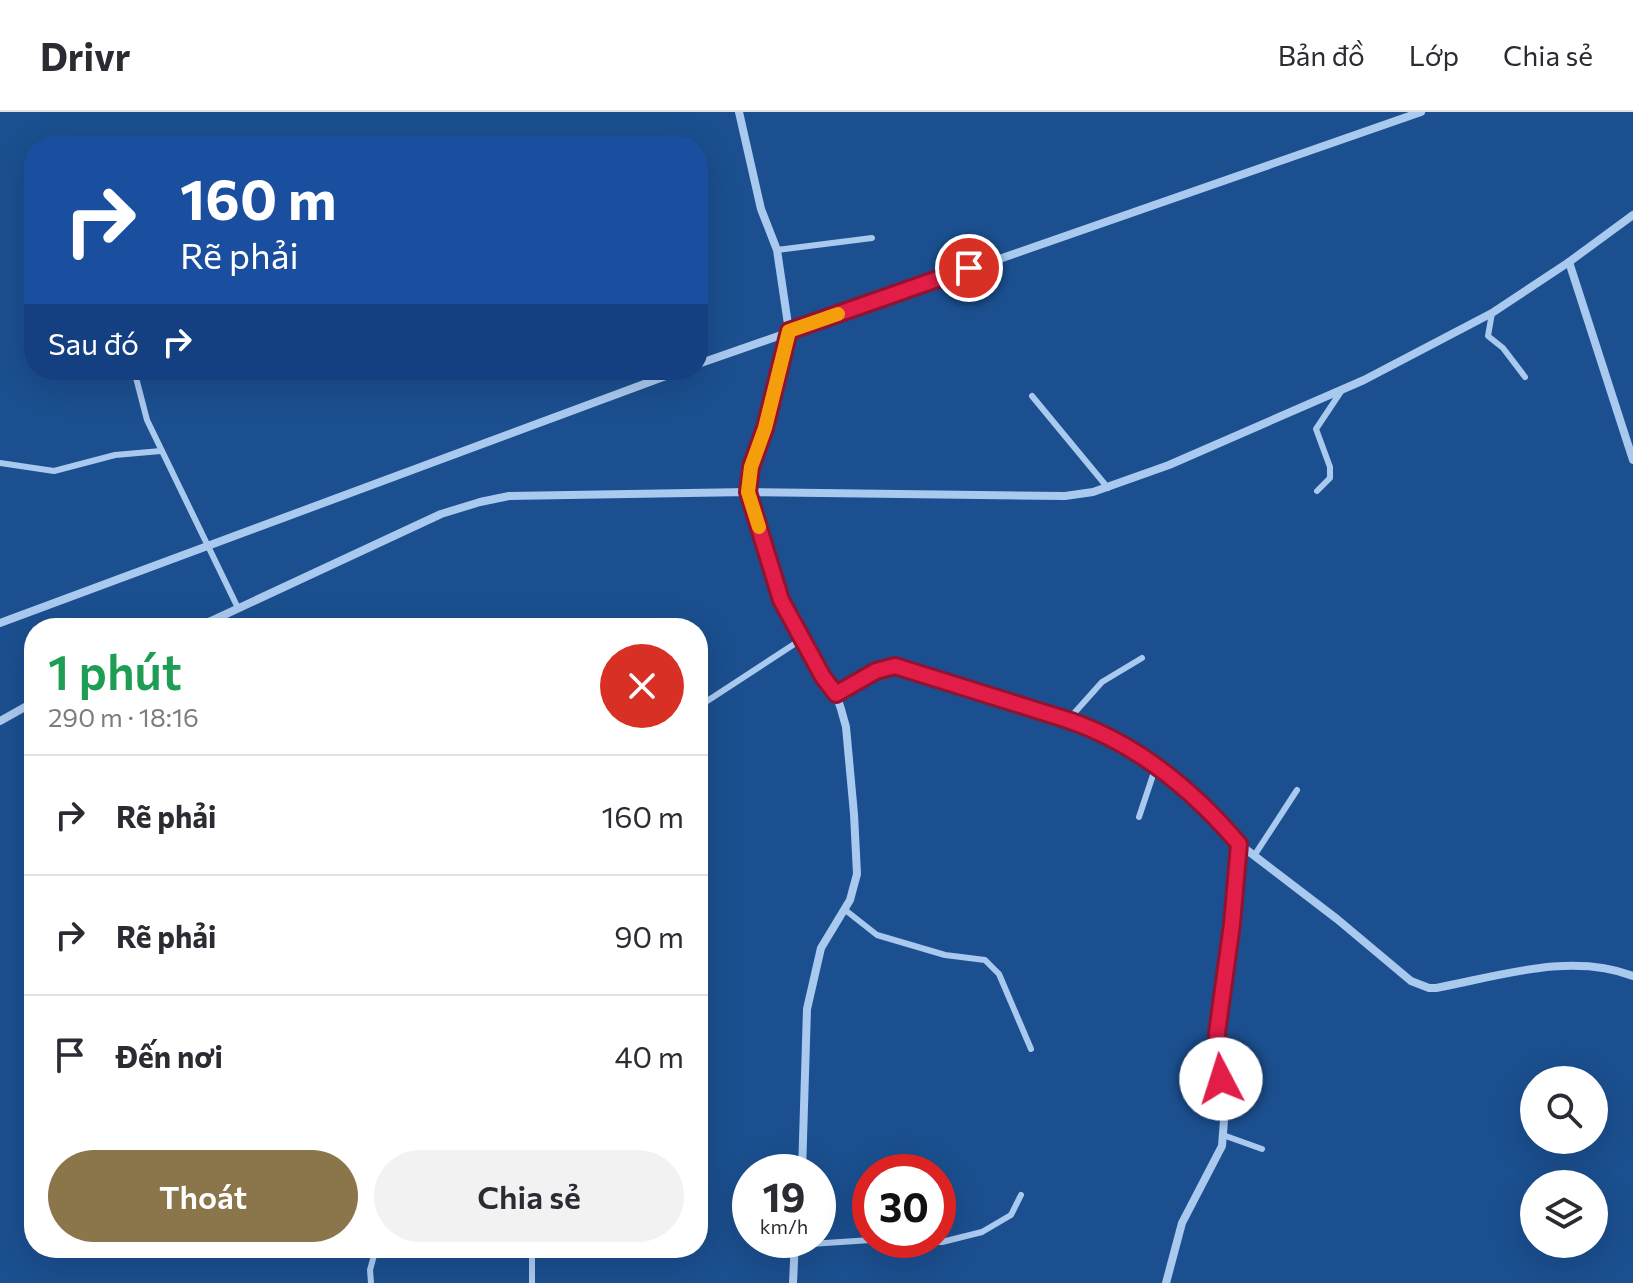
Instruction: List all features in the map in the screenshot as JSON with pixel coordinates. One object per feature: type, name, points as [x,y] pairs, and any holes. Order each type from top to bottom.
[{"type":"street","points":[[739,112],[761,209],[777,250],[789,331],[765,428],[751,467],[748,492],[781,600],[836,694],[846,727],[856,848],[857,874],[850,900],[821,948],[807,1009],[803,1154]]},
{"type":"street","points":[[708,360],[1421,112]]},
{"type":"street","points":[[217,618],[441,514],[509,496],[748,492],[1051,496],[1108,488],[1342,390],[1492,313],[1633,215]]},
{"type":"street","points":[[1569,262],[1633,460]]},
{"type":"street","points":[[0,623],[655,380]]},
{"type":"street","points":[[836,694],[876,671],[895,666],[1096,730],[1156,766],[1190,793],[1239,844],[1411,981],[1422,986],[1436,988],[1551,967],[1587,966],[1633,976]]},
{"type":"street","points":[[0,721],[24,708]]},
{"type":"street","points":[[1166,1283],[1182,1223],[1222,1146],[1224,1120],[1217,1033],[1239,844]]},
{"type":"street","points":[[793,1283],[794,1258]]},
{"type":"lane","points":[[777,250],[872,238]]},
{"type":"lane","points":[[1492,313],[1488,336],[1503,348],[1525,377]]},
{"type":"lane","points":[[137,380],[147,420],[238,608]]},
{"type":"lane","points":[[1317,491],[1330,478],[1330,467],[1316,429],[1342,390]]},
{"type":"lane","points":[[1032,396],[1108,488]]},
{"type":"lane","points":[[0,463],[54,471],[115,455],[161,451]]},
{"type":"lane","points":[[708,700],[802,639]]},
{"type":"lane","points":[[1068,720],[1102,682],[1142,658]]},
{"type":"lane","points":[[1139,817],[1156,766]]},
{"type":"lane","points":[[1254,856],[1297,790]]},
{"type":"lane","points":[[844,909],[877,935],[923,950],[985,960],[999,974],[1031,1049]]},
{"type":"lane","points":[[1223,1135],[1262,1149]]},
{"type":"lane","points":[[956,1238],[982,1232],[1011,1215],[1021,1195]]},
{"type":"lane","points":[[371,1283],[373,1258]]},
{"type":"lane","points":[[532,1258],[532,1283]]},
{"type":"slow traffic","points":[[759,527],[748,492],[751,467],[765,428],[789,331],[838,314]]},
{"type":"route","points":[[969,268],[789,331],[765,428],[751,467],[748,492],[781,600],[823,677],[836,694],[876,671],[895,666],[1068,720],[1096,730],[1171,776],[1217,818],[1239,844],[1217,1033],[1221,1079]]}]
